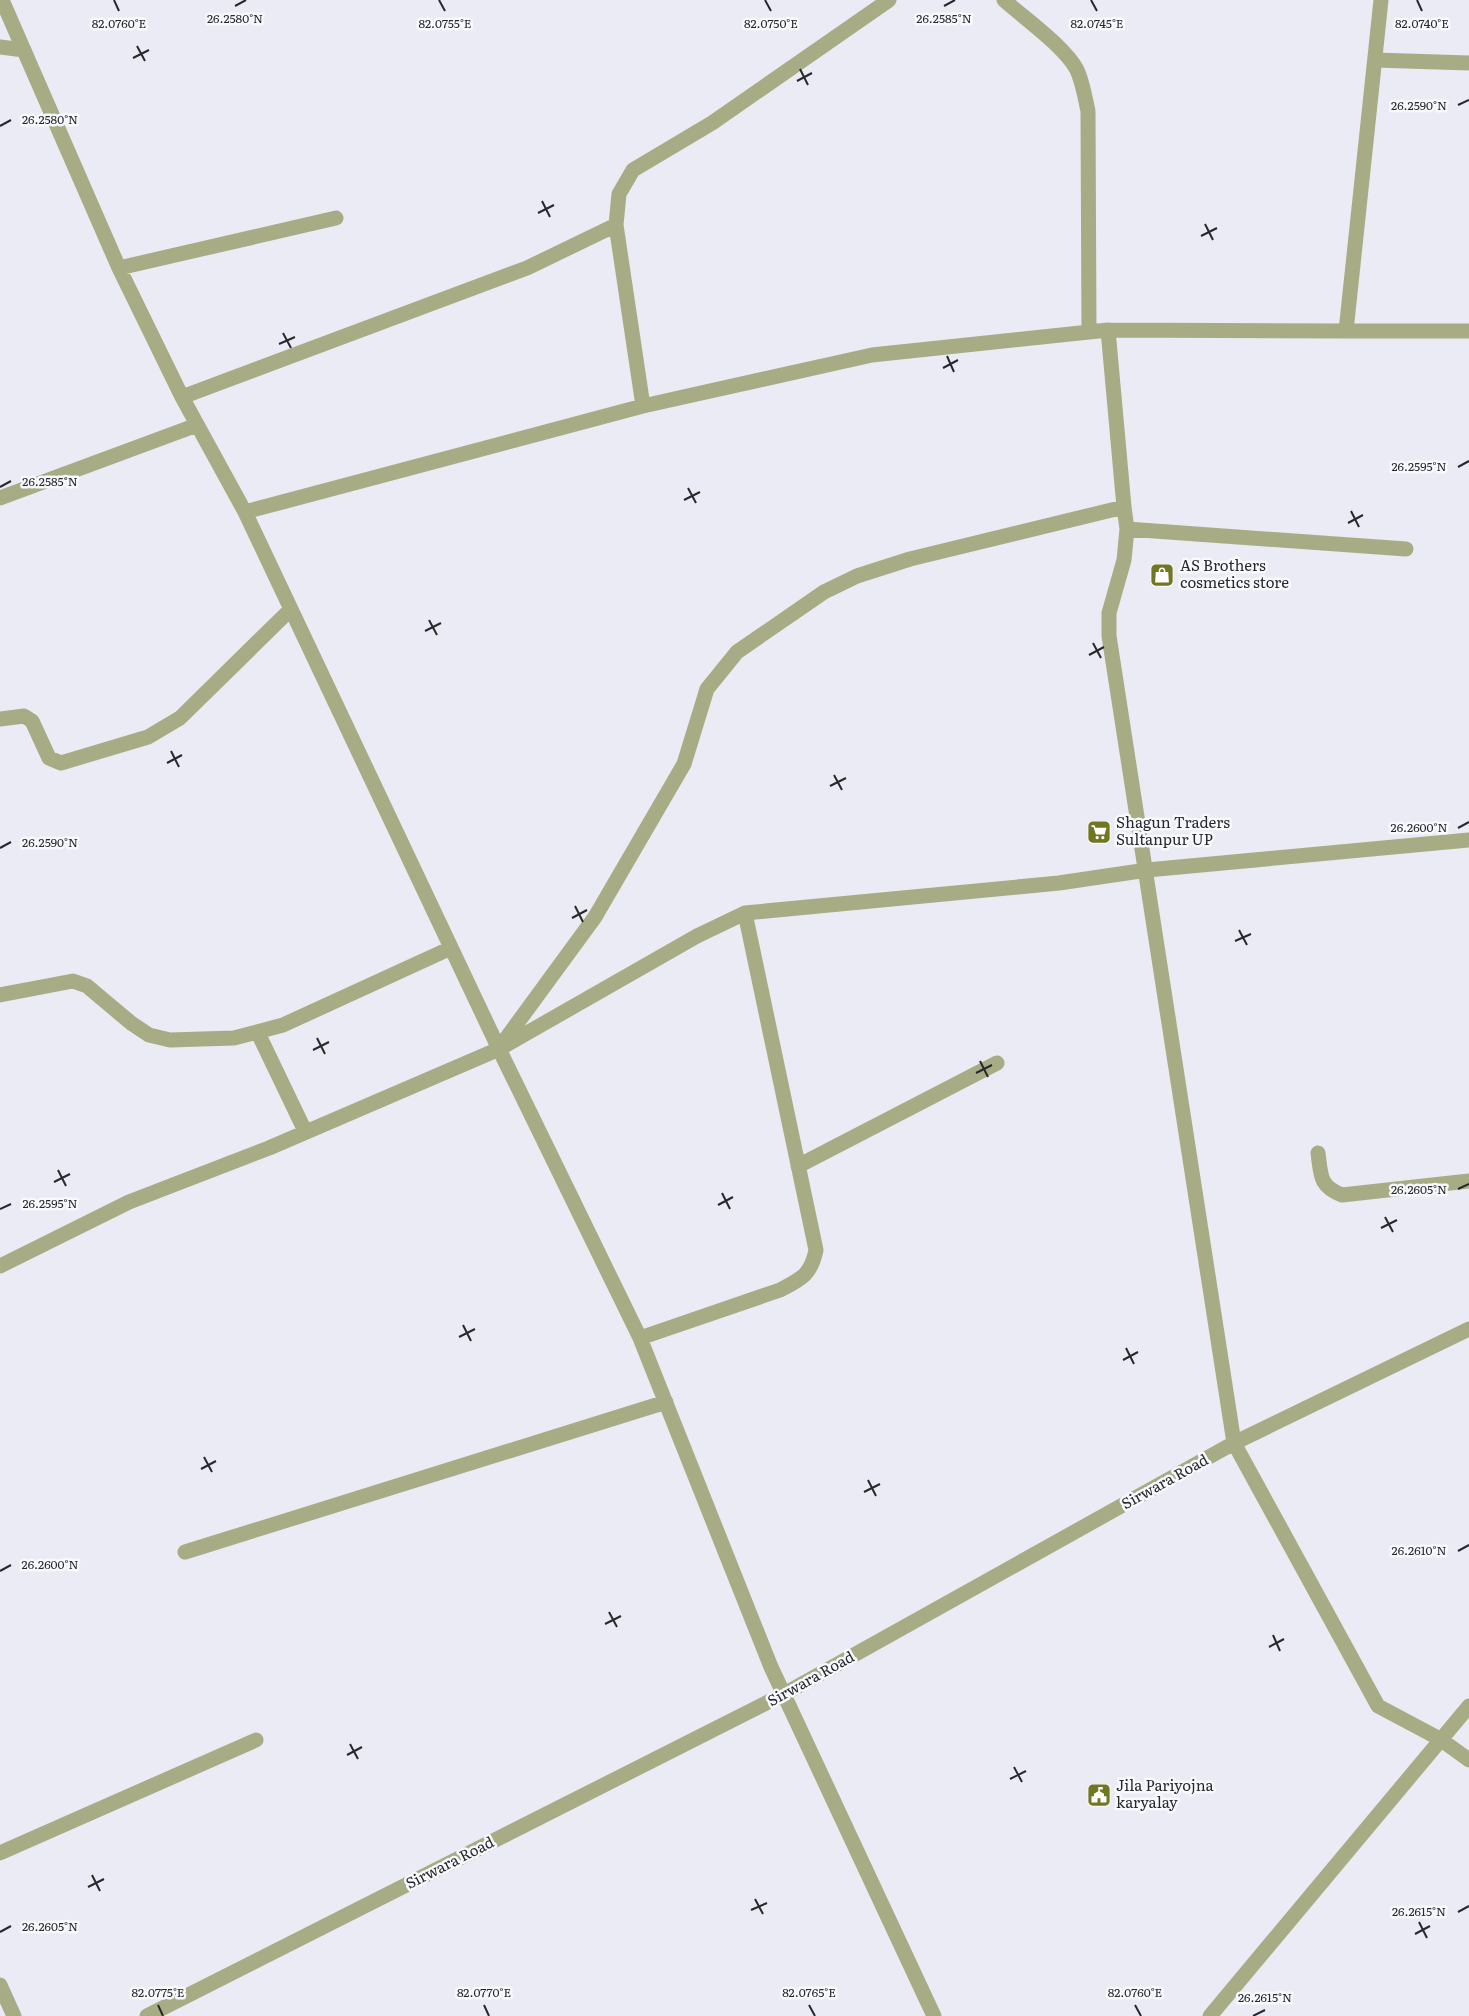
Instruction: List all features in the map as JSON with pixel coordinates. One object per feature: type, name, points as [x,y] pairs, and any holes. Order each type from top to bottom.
[{"type":"street","points":[[2,0],[119,268],[182,397],[245,512],[451,948],[640,1338],[784,1694],[934,2016]]},
{"type":"street","points":[[643,406],[616,225],[619,194],[633,170],[712,123],[889,0]]},
{"type":"street","points":[[1004,0],[1066,55],[1076,70],[1084,91],[1088,111],[1089,332]]},
{"type":"street","points":[[1346,332],[1381,0]]},
{"type":"street","points":[[0,48],[24,50]]},
{"type":"street","points":[[1375,60],[1469,63]]},
{"type":"street","points":[[119,268],[336,218]]},
{"type":"street","points":[[182,397],[527,268],[616,225]]},
{"type":"street","points":[[1108,330],[1127,529],[1124,560],[1109,613],[1109,636],[1147,870],[1234,1443],[1378,1706],[1440,1739],[1469,1760]]},
{"type":"street","points":[[245,512],[643,406],[872,355],[1108,330],[1469,331]]},
{"type":"street","points":[[0,498],[197,425]]},
{"type":"street","points":[[499,1048],[595,917],[615,885],[684,764],[707,689],[737,652],[824,592],[857,576],[910,559],[1124,507]]},
{"type":"street","points":[[1127,529],[1406,549]]},
{"type":"street","points":[[0,719],[24,716],[32,722],[49,758],[62,763],[148,737],[180,718],[291,609]]},
{"type":"street","points":[[0,1266],[129,1202],[305,1131],[499,1048],[697,936],[746,913],[1059,883],[1147,870],[1469,840]]},
{"type":"street","points":[[640,1338],[780,1290],[798,1281],[812,1268],[816,1250],[746,913]]},
{"type":"street","points":[[0,995],[73,982],[87,986],[131,1023],[149,1035],[170,1040],[234,1038],[283,1025],[451,948]]},
{"type":"street","points":[[258,1033],[305,1131]]},
{"type":"street","points":[[798,1166],[997,1063]]},
{"type":"street","points":[[1318,1153],[1322,1182],[1332,1191],[1342,1195],[1469,1181]]},
{"type":"street","name":"Sirwara Road","points":[[147,2016],[784,1694],[1234,1443],[1469,1329]]},
{"type":"street","points":[[185,1552],[666,1402]]},
{"type":"street","points":[[1210,2016],[1469,1706]]},
{"type":"street","points":[[0,1854],[256,1740]]},
{"type":"street","points":[[0,1985],[14,2016]]},
{"type":"place","name":"AS Brothers cosmetics store","points":[[1162,575]]},
{"type":"place","name":"Shagun Traders Sultanpur UP","points":[[1099,832]]},
{"type":"place","name":"Jila Pariyojna karyalay","points":[[1099,1795]]}]
